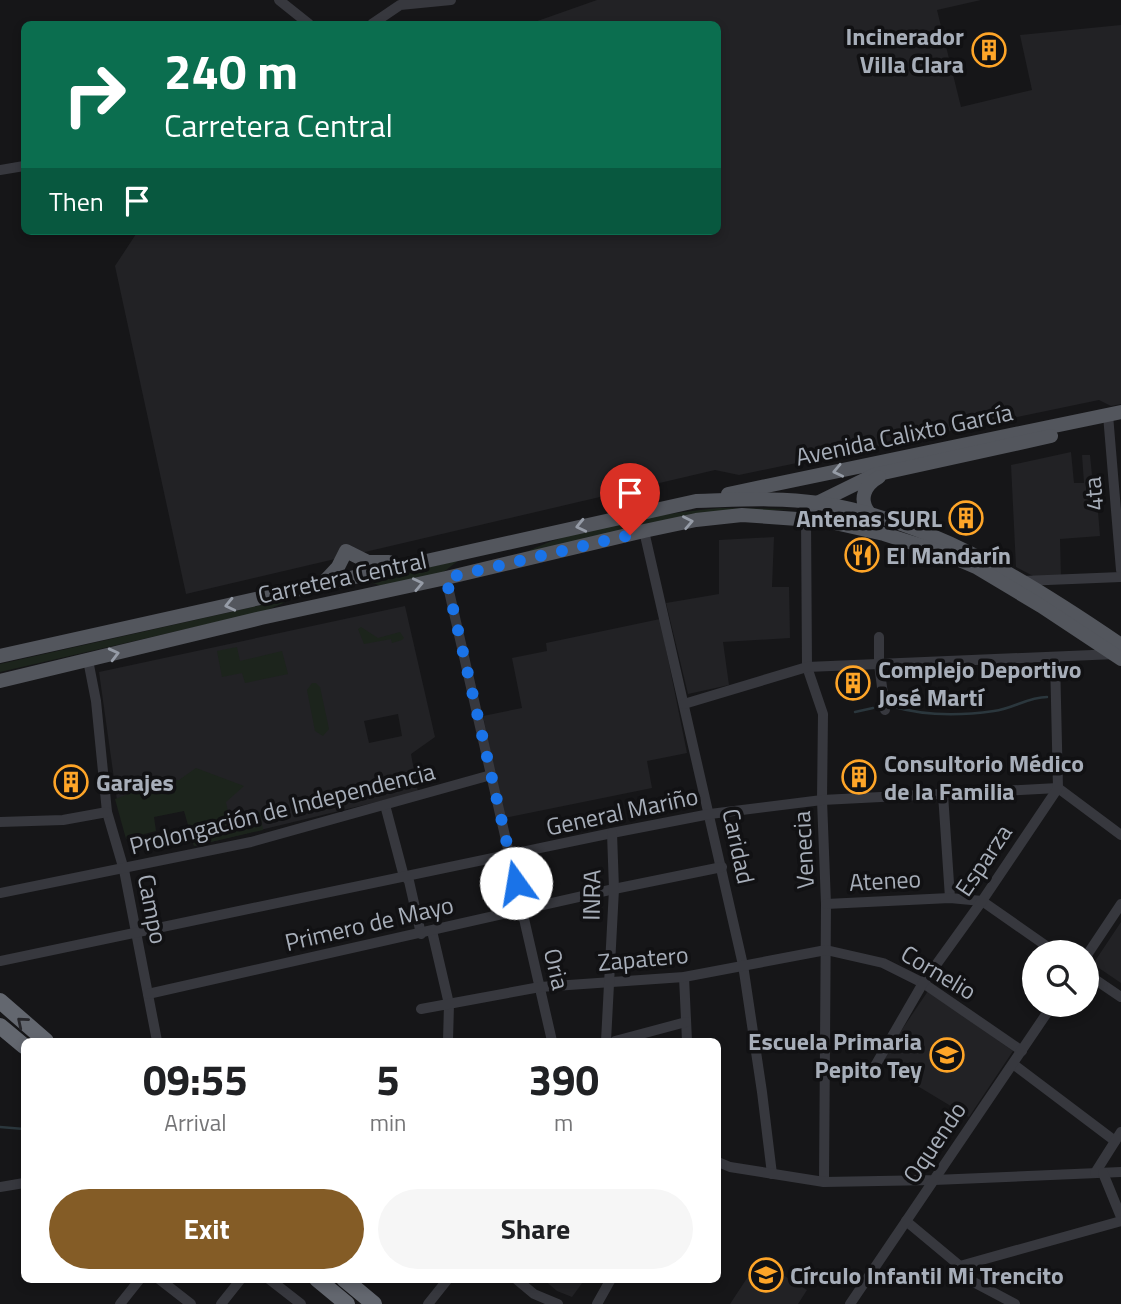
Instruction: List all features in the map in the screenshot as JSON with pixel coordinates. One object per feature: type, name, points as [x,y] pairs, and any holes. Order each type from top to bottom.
[{"type":"highway","points":[[0,1001],[43,1038]]},
{"type":"highway","points":[[0,1026],[21,1044]]},
{"type":"highway","points":[[322,1283],[347,1304]]},
{"type":"highway","points":[[349,1283],[374,1304]]},
{"type":"main road","name":"Avenida Calixto García","points":[[742,515],[795,513],[874,475],[1115,418]]},
{"type":"main road","name":"Avenida Calixto García","points":[[696,501],[1115,418]]},
{"type":"main road","points":[[869,513],[864,503],[867,487],[892,471]]},
{"type":"main road","points":[[811,477],[817,503],[826,521]]},
{"type":"main road","name":"Carretera Central","points":[[0,656],[696,501],[817,503],[869,513],[886,527]]},
{"type":"main road","name":"Carretera Central","points":[[0,681],[261,618],[644,531],[696,520],[742,515],[806,518],[886,527],[961,554],[1023,581],[1044,601]]},
{"type":"main road","points":[[446,578],[452,568],[459,564],[514,550],[549,534]]},
{"type":"main road","points":[[317,585],[334,573],[346,551],[374,564],[412,558],[424,561]]},
{"type":"main road","name":"Carretera Central","points":[[961,554],[1044,601],[1119,653]]},
{"type":"main road","points":[[347,578],[352,599]]},
{"type":"street","points":[[279,0],[305,21]]},
{"type":"street","points":[[376,21],[400,2],[451,0]]},
{"type":"street","points":[[0,170],[21,166]]},
{"type":"street","name":"4ta","points":[[1115,418],[1121,570]]},
{"type":"street","name":"Venecia","points":[[806,518],[807,667],[823,714],[821,800],[826,905],[824,1182]]},
{"type":"street","name":"Caridad","points":[[644,531],[743,965],[772,1174]]},
{"type":"street","points":[[1023,581],[1121,577]]},
{"type":"street","name":"Oria","points":[[446,578],[551,1038]]},
{"type":"street","points":[[1044,601],[1059,580]]},
{"type":"street","points":[[1080,656],[1087,652],[1093,634]]},
{"type":"street","points":[[879,637],[879,664],[885,710]]},
{"type":"street","points":[[684,704],[807,667],[1055,658],[1119,653]]},
{"type":"street","points":[[1055,658],[1058,788],[1121,835]]},
{"type":"street","name":"Campo","points":[[88,660],[96,701],[107,812],[124,870],[156,1038]]},
{"type":"street","name":"Prolongación de Independencia","points":[[0,893],[124,870],[251,842],[491,775]]},
{"type":"street","name":"General Mariño","points":[[0,961],[710,814],[821,800],[1058,788]]},
{"type":"street","name":"Esparza","points":[[874,1066],[923,983],[1058,788]]},
{"type":"street","points":[[943,794],[950,898]]},
{"type":"street","points":[[385,805],[403,873],[410,881],[449,1004],[448,1038]]},
{"type":"street","points":[[0,822],[63,820],[107,812]]},
{"type":"street","name":"INRA","points":[[606,1038],[614,888],[612,834]]},
{"type":"street","name":"Primero de Mayo","points":[[148,994],[614,888],[722,867]]},
{"type":"street","name":"Ateneo","points":[[826,905],[950,898],[982,901],[1038,940]]},
{"type":"street","points":[[1097,940],[1121,904]]},
{"type":"street","name":"Zapatero","points":[[421,1009],[540,988],[684,977],[826,950]]},
{"type":"street","name":"Cornelio","points":[[826,950],[883,963],[923,983],[1022,1051]]},
{"type":"street","points":[[684,977],[687,1038]]},
{"type":"street","points":[[1099,982],[1121,997]]},
{"type":"street","name":"Oquendo","points":[[850,1304],[1044,1017]]},
{"type":"street","points":[[626,1038],[686,1022]]},
{"type":"street","points":[[1013,1063],[1118,1137],[1099,1173]]},
{"type":"street","points":[[721,1163],[824,1182],[1121,1172]]},
{"type":"street","points":[[960,1266],[1121,1219],[1099,1173]]},
{"type":"street","points":[[0,1187],[21,1184]]},
{"type":"street","points":[[906,1221],[960,1266],[966,1278],[1015,1304]]},
{"type":"street","points":[[120,1304],[137,1283]]},
{"type":"street","points":[[164,1283],[191,1304]]},
{"type":"street","points":[[221,1304],[238,1283]]},
{"type":"street","points":[[274,1283],[301,1304]]},
{"type":"street","points":[[428,1304],[445,1283]]},
{"type":"street","points":[[521,1283],[534,1294],[558,1304]]},
{"type":"street","points":[[597,1304],[609,1283]]},
{"type":"shaded area","points":[[597,0],[981,0],[937,10],[961,107],[1032,90],[1020,35],[1121,25],[1121,404],[1111,406],[1099,400],[739,475],[715,470],[186,594],[115,266],[135,235],[721,235],[721,21],[538,21]]},
{"type":"shaded area","points":[[1071,452],[1074,483],[1084,483],[1082,455],[1090,455],[1092,475],[1095,475],[1100,536],[1060,539],[1061,577],[1035,577],[1016,567],[1011,465]]},
{"type":"shaded area","points":[[719,508],[794,509],[705,513],[526,552],[572,534],[596,528]]},
{"type":"shaded area","points":[[774,537],[772,587],[789,587],[790,638],[723,642],[729,685],[688,694],[666,603],[719,594],[719,540]]},
{"type":"shaded area","points":[[459,560],[441,574],[384,587],[370,582]]},
{"type":"shaded area","points":[[297,597],[265,611],[0,672],[0,664]]},
{"type":"shaded area","points":[[405,606],[435,737],[411,754],[418,792],[194,846],[182,795],[118,807],[99,672]],"holes":[[[398,714],[402,736],[369,743],[364,721]]]},
{"type":"shaded area","points":[[660,619],[687,753],[647,761],[652,788],[504,818],[483,716],[522,708],[512,658],[547,651],[546,643]]},
{"type":"shaded area","points":[[361,627],[378,638],[400,632],[404,638],[392,643],[391,639],[364,644],[358,629]]},
{"type":"shaded area","points":[[237,647],[240,661],[282,651],[288,674],[245,683],[242,673],[222,677],[217,651]]},
{"type":"shaded area","points":[[312,683],[320,687],[329,729],[323,736],[315,731],[307,690]]},
{"type":"shaded area","points":[[196,768],[244,786],[226,802],[229,816],[260,812],[263,830],[194,846],[184,811],[154,817],[156,831],[126,839],[115,799],[137,791],[157,779],[179,780]]},
{"type":"shaded area","points":[[1121,922],[1121,983],[1099,968],[1099,955]]},
{"type":"shaded area","name":"Escuela Primaria Pepito Tey","points":[[928,991],[1013,1051],[969,1117],[886,1067],[882,1059]]},
{"type":"shaded area","name":"Círculo Infantil Mi Trencito","points":[[759,1260],[807,1290],[798,1304],[730,1304]]},
{"type":"shaded area","points":[[548,1283],[582,1283],[572,1297],[557,1291]]},
{"type":"waterway","points":[[891,706],[929,713],[968,714],[1001,710],[1047,697]]},
{"type":"waterway","points":[[855,712],[873,708]]},
{"type":"waterway","points":[[0,1127],[21,1129]]},
{"type":"place","name":"Incinerador Villa Clara","points":[[989,50]]},
{"type":"place","name":"Antenas SURL","points":[[966,518]]},
{"type":"place","name":"El Mandarín","points":[[862,555]]},
{"type":"place","name":"Complejo Deportivo José Martí","points":[[853,683]]},
{"type":"place","name":"Consultorio Médico de la Familia","points":[[859,777]]},
{"type":"place","name":"Garajes","points":[[71,782]]},
{"type":"place","name":"Escuela Primaria Pepito Tey","points":[[947,1055]]},
{"type":"place","name":"Círculo Infantil Mi Trencito","points":[[766,1275]]},
{"type":"route","points":[[516,883],[446,578],[630,535]]}]
